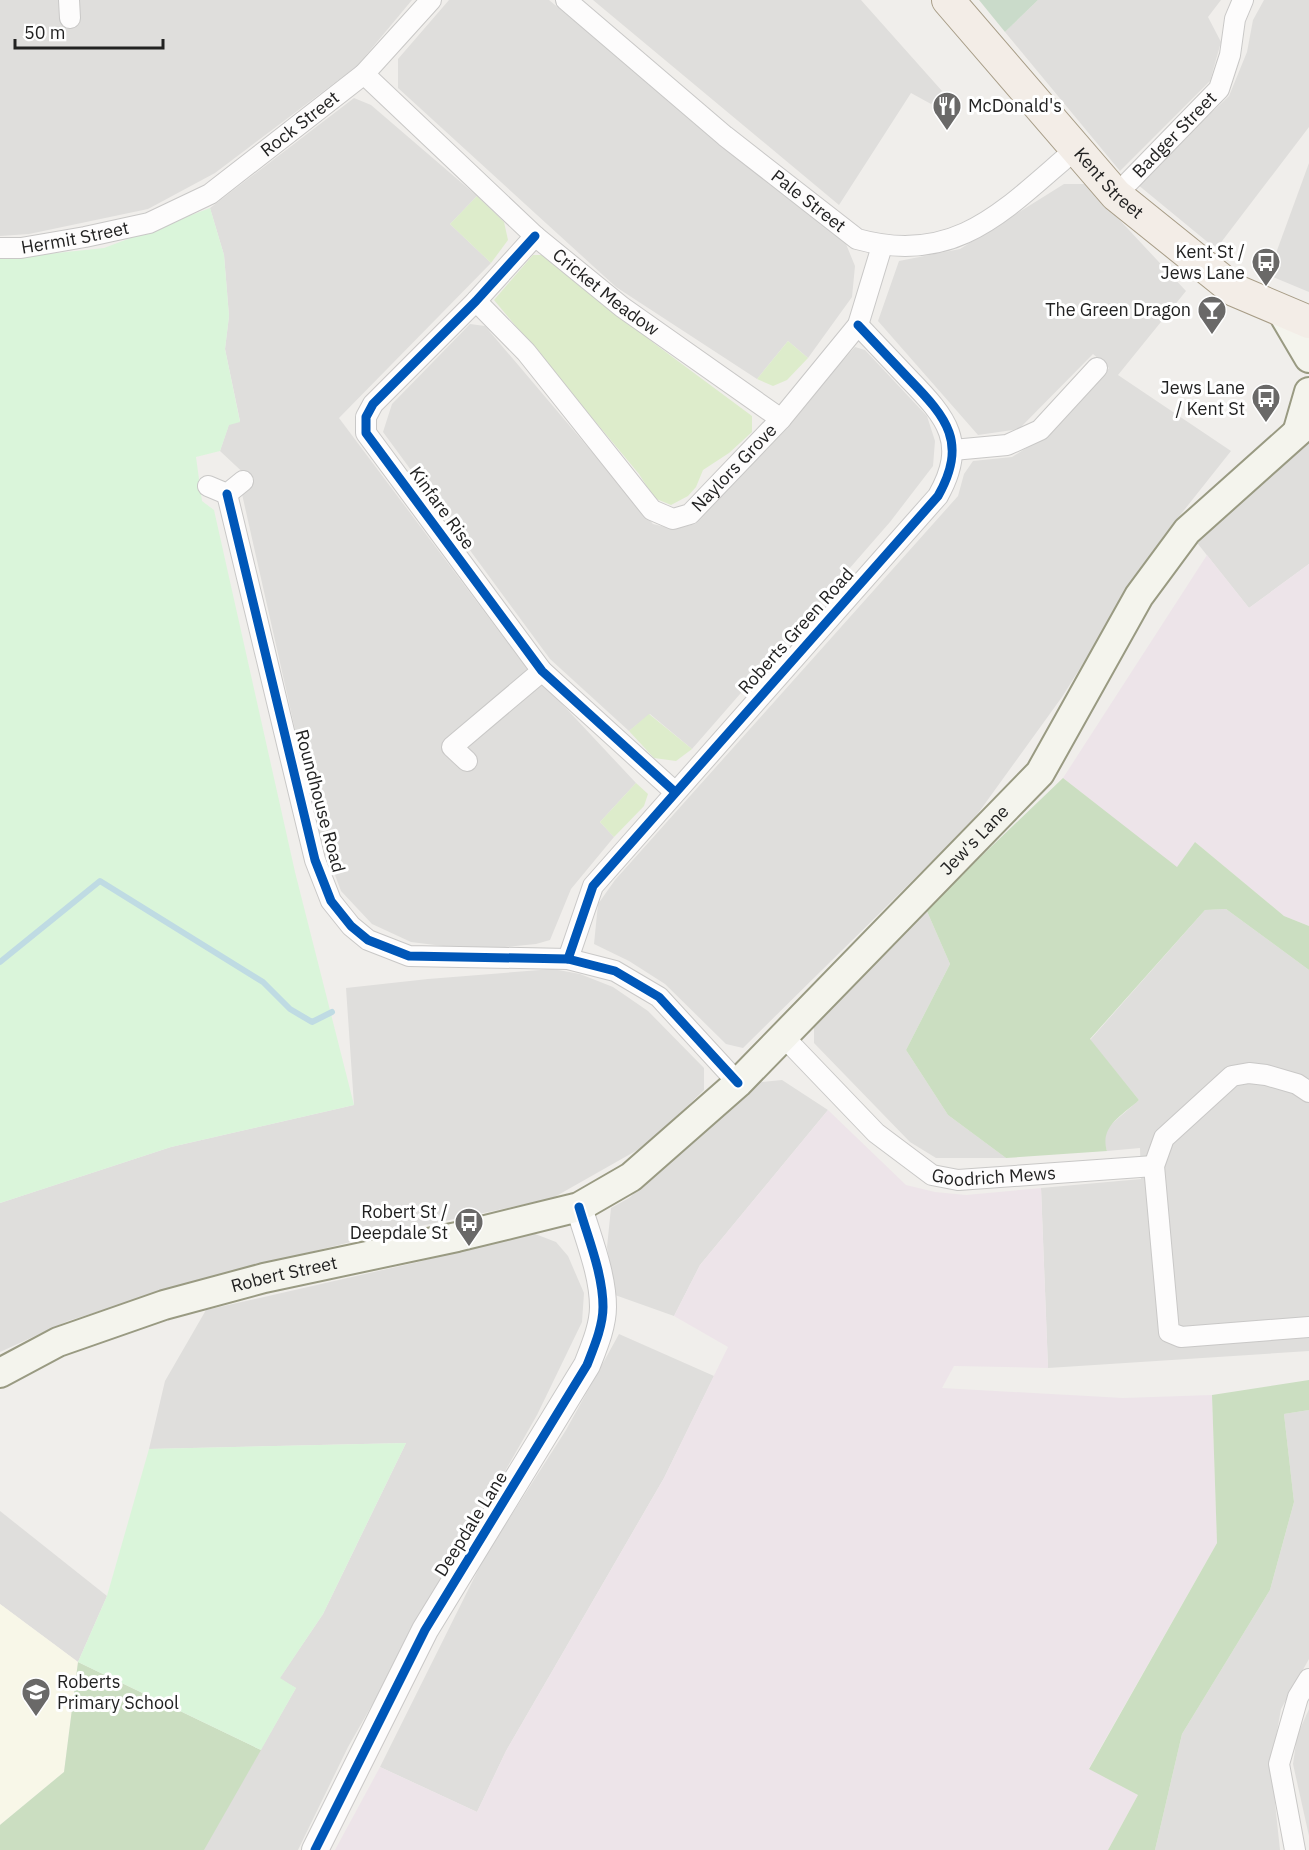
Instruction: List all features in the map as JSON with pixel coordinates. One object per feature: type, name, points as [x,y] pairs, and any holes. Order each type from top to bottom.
[{"type":"main road","name":"Kent Street","points":[[948,0],[1116,195],[1234,290],[1296,317]]},
{"type":"main road","points":[[1296,317],[1309,358]]},
{"type":"main road","points":[[1304,426],[1309,392]]},
{"type":"main road","name":"Jew's Lane","points":[[579,1207],[631,1177],[738,1083],[782,1035],[1040,773],[1139,596],[1187,531],[1304,426]]},
{"type":"main road","name":"Robert Street","points":[[0,1373],[58,1342],[164,1305],[264,1278],[457,1237],[579,1207]]},
{"type":"street","name":"Rock Street","points":[[149,223],[210,194],[364,74],[431,0]]},
{"type":"street","name":"Pale Street","points":[[566,0],[725,136],[857,239],[882,246],[923,247],[959,237],[990,221],[1076,149]]},
{"type":"street","name":"Badger Street","points":[[1116,195],[1218,89],[1230,56],[1235,19],[1243,0]]},
{"type":"street","name":"Cricket Meadow","points":[[364,74],[535,236],[622,307],[781,419]]},
{"type":"street","name":"Hermit Street","points":[[0,248],[21,248],[149,223]]},
{"type":"street","name":"Kinfare Rise","points":[[535,236],[476,301],[373,404],[366,417],[366,433],[542,671],[675,792]]},
{"type":"street","name":"Naylors Grove","points":[[476,301],[526,352],[652,510],[673,519],[690,514],[781,419],[858,325],[882,246]]},
{"type":"street","name":"Roberts Green Road","points":[[568,959],[593,886],[938,496],[949,473],[953,450],[949,431],[939,410],[858,325]]},
{"type":"street","points":[[953,450],[1007,445],[1040,430],[1097,368]]},
{"type":"street","points":[[208,486],[227,494],[243,481]]},
{"type":"street","name":"Roundhouse Road","points":[[227,494],[315,860],[331,901],[351,926],[368,940],[409,956],[568,959],[615,971],[659,997],[738,1083]]},
{"type":"street","points":[[467,761],[452,747],[542,671]]},
{"type":"street","name":"Goodrich Mews","points":[[782,1035],[876,1133],[932,1175],[958,1180],[1154,1166]]},
{"type":"street","points":[[1309,1092],[1297,1084],[1266,1075],[1249,1073],[1232,1076],[1164,1138],[1154,1166],[1169,1332],[1181,1337],[1309,1327]]},
{"type":"street","name":"Deepdale Lane","points":[[315,1850],[425,1630],[587,1365],[597,1338],[603,1307],[593,1252],[579,1207]]},
{"type":"street","points":[[1295,1850],[1278,1764],[1298,1697],[1309,1679]]},
{"type":"shaded area","points":[[0,0],[412,0],[357,66],[215,173],[148,209],[29,234],[0,236]]},
{"type":"shaded area","points":[[449,0],[549,0],[846,244],[855,266],[852,297],[808,358],[788,341],[757,379],[616,287],[398,88],[398,59]]},
{"type":"shaded area","points":[[593,0],[861,0],[942,91],[931,104],[911,93],[839,205]]},
{"type":"shaded area","points":[[1038,0],[1221,0],[1208,17],[1221,42],[1210,81],[1120,171],[1005,32]]},
{"type":"shaded area","points":[[1264,0],[1309,0],[1309,127],[1216,249],[1137,184],[1229,96],[1247,52],[1253,20]]},
{"type":"shaded area","points":[[354,98],[371,105],[477,196],[450,224],[491,263],[339,418],[519,658],[636,783],[600,822],[614,837],[571,889],[550,940],[536,944],[475,950],[411,942],[372,924],[341,891],[317,827],[242,494],[251,480],[220,451],[229,424],[240,421],[225,349],[229,316],[224,255],[210,208]]},
{"type":"shaded area","points":[[1309,163],[1309,292],[1268,275]]},
{"type":"shaded area","points":[[1064,184],[1086,184],[1186,291],[1118,375],[1231,451],[1162,538],[1062,697],[971,823],[743,1048],[726,1044],[665,984],[629,961],[594,944],[598,904],[615,880],[958,496],[964,474],[973,461],[1012,457],[1050,433],[1109,368],[1093,354],[1019,429],[978,435],[878,321],[899,261],[960,249]]},
{"type":"shaded area","points":[[470,324],[485,326],[653,524],[674,529],[695,524],[855,347],[865,350],[927,416],[935,441],[933,466],[890,522],[692,749],[650,714],[629,731],[550,659],[383,432],[392,404]]},
{"type":"shaded area","points":[[1309,437],[1309,564],[1249,608],[1194,539]]},
{"type":"shaded area","points":[[1207,555],[1249,608],[1309,564],[1309,926],[1284,916],[1195,842],[1177,868],[1063,778]]},
{"type":"shaded area","points":[[926,909],[950,964],[906,1050],[948,1115],[1006,1158],[936,1158],[910,1142],[814,1043],[814,1016]]},
{"type":"shaded area","points":[[1226,909],[1309,970],[1309,1351],[1048,1368],[1041,1188],[1141,1179],[1140,1148],[1107,1151],[1104,1142],[1107,1128],[1139,1100],[1090,1040],[1205,910]]},
{"type":"shaded area","points":[[553,969],[580,974],[613,987],[648,1011],[704,1068],[704,1090],[648,1144],[551,1199],[391,1232],[198,1280],[68,1321],[0,1352],[0,1203],[171,1147],[354,1105],[346,988]]},
{"type":"shaded area","points":[[782,1080],[828,1110],[700,1265],[674,1316],[615,1295],[607,1247],[611,1208],[629,1198],[753,1083]]},
{"type":"shaded area","points":[[828,1110],[906,1185],[935,1192],[966,1195],[1041,1188],[1048,1368],[954,1366],[942,1388],[1123,1398],[1212,1395],[1217,1543],[1089,1768],[1138,1795],[1108,1850],[335,1850],[380,1767],[477,1812],[506,1751],[664,1478],[728,1347],[674,1316],[700,1265]]},
{"type":"shaded area","points":[[530,1232],[556,1242],[568,1256],[584,1293],[582,1322],[537,1415],[348,1747],[298,1850],[203,1850],[296,1688],[279,1679],[323,1614],[406,1443],[149,1449],[165,1381],[206,1310],[418,1262]]},
{"type":"shaded area","points":[[619,1334],[714,1376],[664,1478],[506,1751],[477,1812],[380,1767],[484,1558],[566,1430]]},
{"type":"shaded area","points":[[1309,1410],[1309,1659],[1281,1709],[1271,1765],[1280,1850],[1155,1850],[1182,1734],[1270,1590],[1294,1502],[1284,1414]]},
{"type":"shaded area","points":[[0,1511],[107,1596],[78,1662],[0,1604]]},
{"type":"shaded area","name":"Roberts Primary School","points":[[0,1604],[78,1662],[64,1772],[0,1825]]},
{"type":"shaded area","points":[[1309,1709],[1309,1836],[1293,1764],[1297,1736]]},
{"type":"green space","points":[[979,0],[1038,0],[1005,32]]},
{"type":"green space","points":[[477,196],[504,222],[508,240],[491,263],[450,224]]},
{"type":"green space","points":[[210,208],[224,255],[229,316],[225,349],[240,422],[229,425],[220,451],[196,457],[202,501],[214,510],[295,872],[354,1105],[171,1147],[0,1203],[0,259],[104,248]]},
{"type":"green space","points":[[533,255],[545,255],[655,344],[752,416],[752,432],[729,453],[703,470],[696,487],[688,496],[671,505],[654,498],[639,474],[494,300]]},
{"type":"green space","points":[[788,341],[808,358],[787,380],[773,386],[757,379]]},
{"type":"green space","points":[[649,714],[692,749],[676,761],[654,758],[629,731]]},
{"type":"green space","points":[[1063,778],[1177,867],[1195,842],[1284,916],[1309,926],[1309,970],[1226,909],[1205,910],[1090,1039],[1139,1100],[1109,1128],[1105,1142],[1107,1151],[1006,1158],[948,1115],[906,1050],[950,964],[926,909]]},
{"type":"green space","points":[[636,783],[648,794],[644,806],[614,837],[600,822]]},
{"type":"green space","points":[[1309,1380],[1309,1410],[1284,1414],[1294,1502],[1270,1590],[1182,1734],[1155,1850],[1108,1850],[1138,1795],[1089,1769],[1217,1543],[1212,1395]]},
{"type":"green space","points":[[406,1443],[323,1614],[280,1678],[296,1688],[261,1750],[78,1662],[107,1596],[149,1449]]},
{"type":"green space","points":[[78,1662],[261,1750],[204,1850],[0,1850],[0,1825],[64,1772]]},
{"type":"waterway","points":[[0,962],[100,881],[263,982],[290,1009],[312,1022],[332,1012]]},
{"type":"cycle path","points":[[535,236],[476,301],[373,404],[366,417],[366,433],[542,671],[675,792]]},
{"type":"cycle path","points":[[568,959],[593,886],[938,496],[947,477],[952,446],[943,419],[934,406],[858,325]]},
{"type":"cycle path","points":[[227,494],[315,860],[331,901],[351,926],[368,940],[409,956],[568,959],[615,971],[659,997],[738,1083]]},
{"type":"cycle path","points":[[315,1850],[425,1630],[587,1365],[600,1329],[603,1307],[598,1269],[579,1207]]},
{"type":"place","name":"McDonald's","points":[[947,132]]},
{"type":"place","name":"Kent St / Jews Lane","points":[[1266,288]]},
{"type":"place","name":"The Green Dragon","points":[[1212,336]]},
{"type":"place","name":"Jews Lane / Kent St","points":[[1266,424]]},
{"type":"place","name":"Robert St / Deepdale St","points":[[469,1248]]},
{"type":"place","name":"Roberts Primary School","points":[[36,1718]]}]
